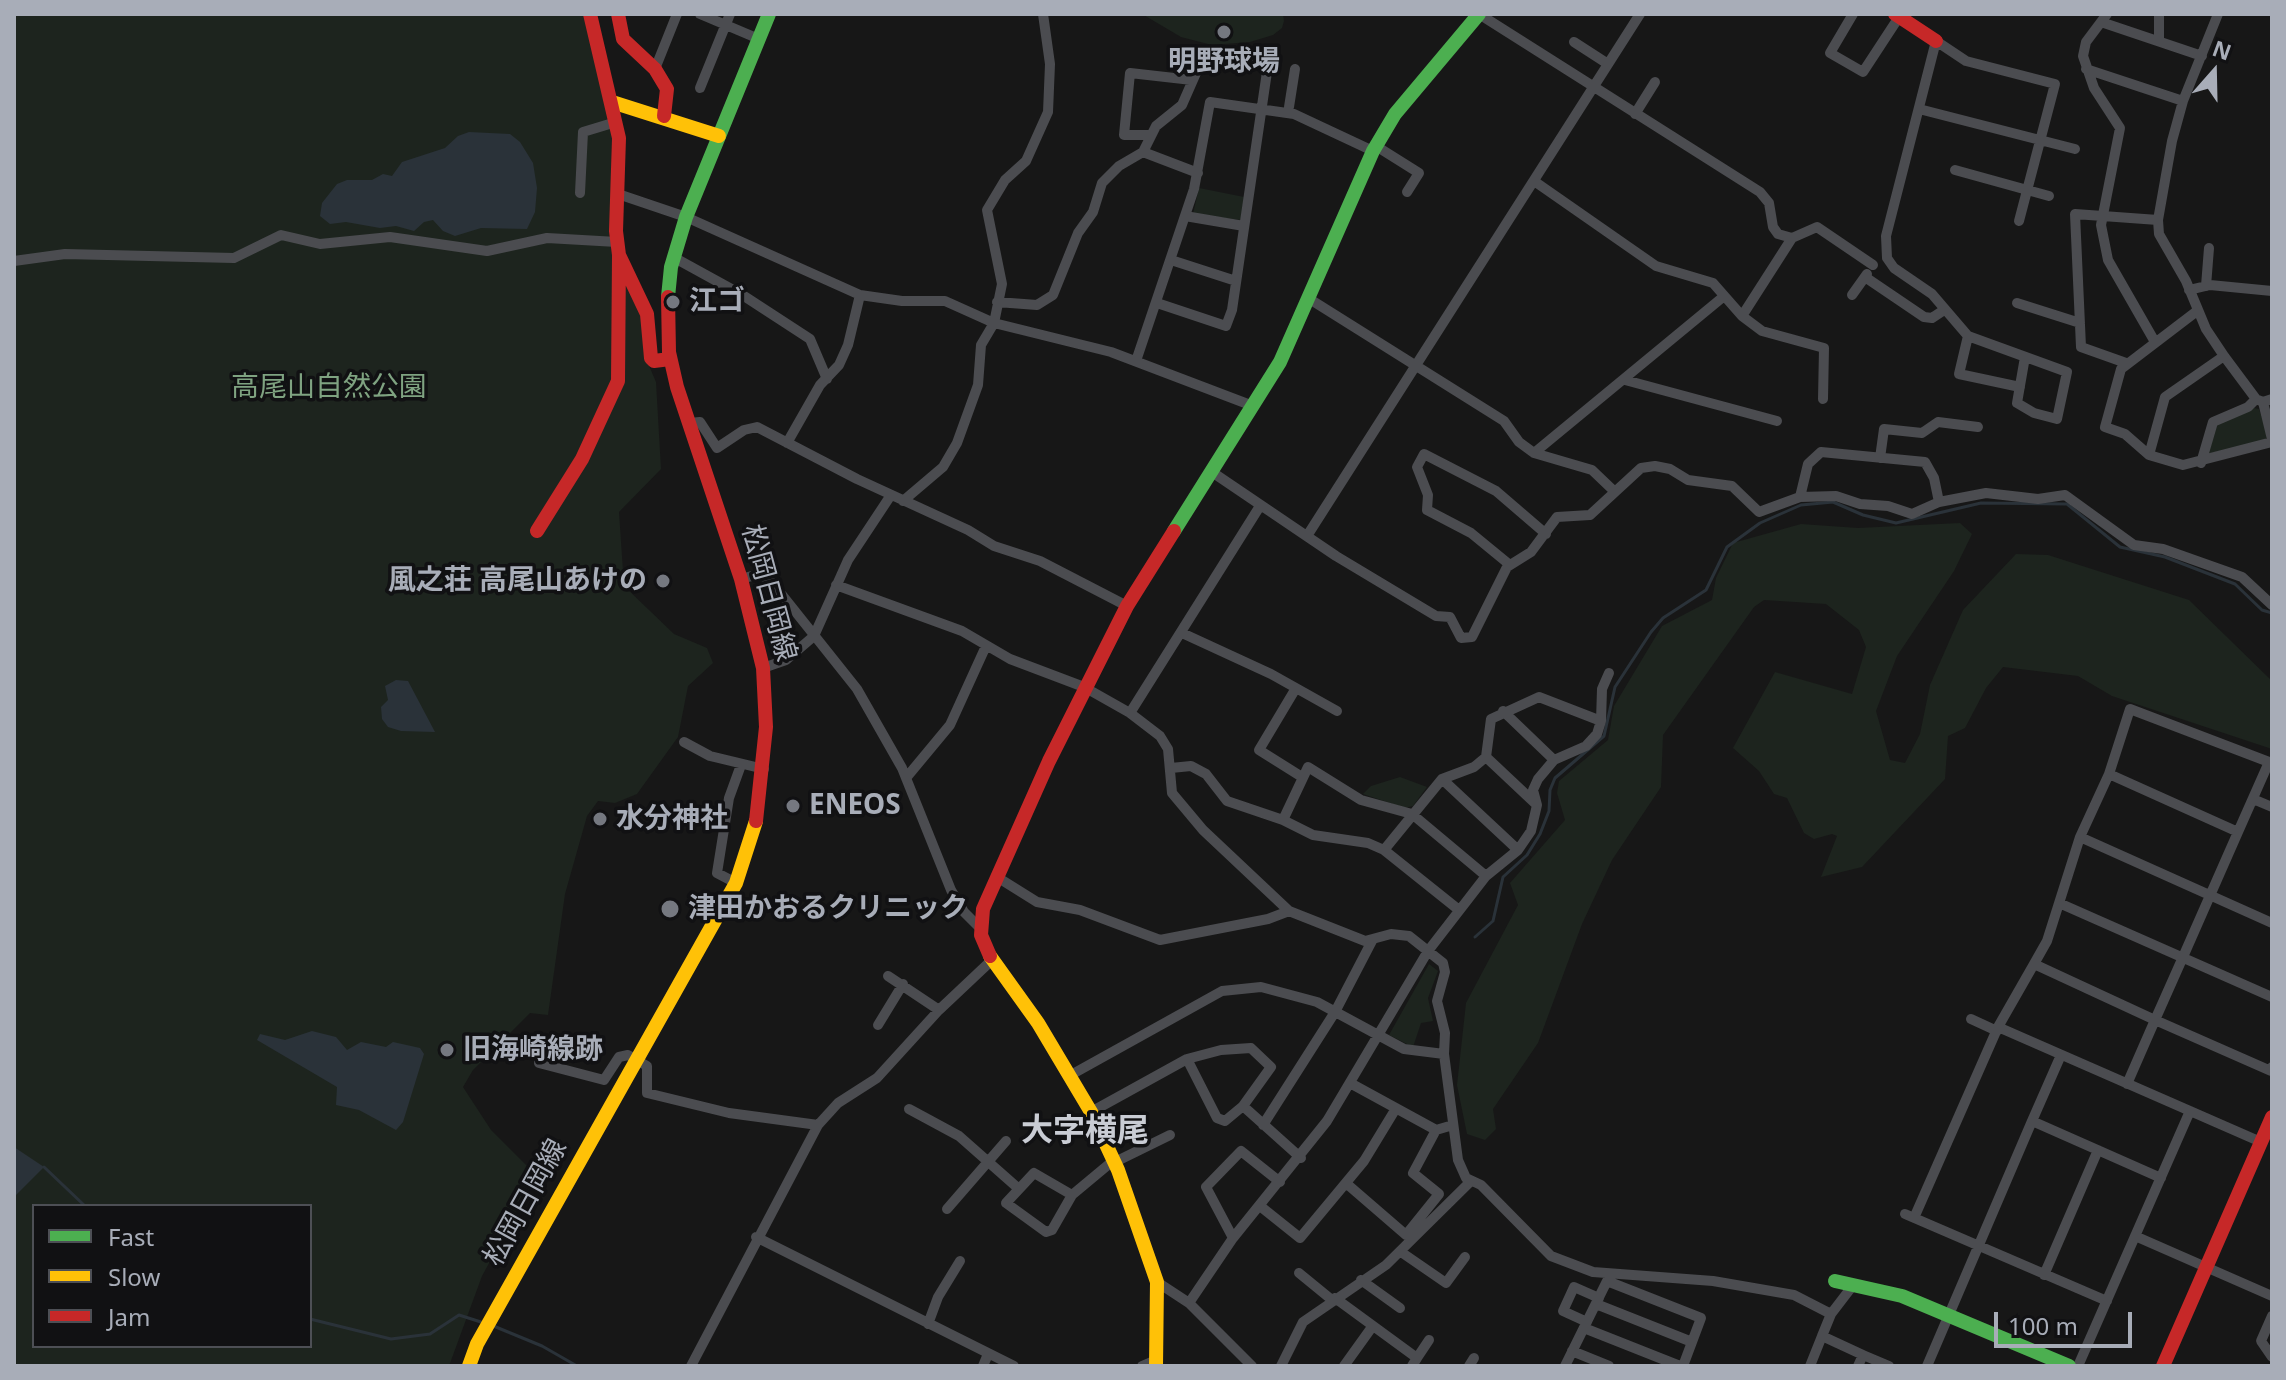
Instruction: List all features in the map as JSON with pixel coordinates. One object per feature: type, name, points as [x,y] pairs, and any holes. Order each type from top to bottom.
[{"type":"street","points":[[537,531],[596,433],[618,381],[616,122],[590,14]]},
{"type":"street","points":[[655,69],[677,14]]},
{"type":"street","points":[[700,14],[728,20],[759,39]]},
{"type":"street","name":"松岡日岡線","points":[[469,1366],[552,1207],[736,883],[758,816],[764,769],[766,710],[763,668],[741,579],[670,359],[667,302],[673,257],[686,217],[769,14]]},
{"type":"street","points":[[903,501],[943,467],[957,443],[978,385],[981,345],[994,323],[1002,278],[987,210],[1005,180],[1026,161],[1048,112],[1050,64],[1043,14]]},
{"type":"street","points":[[1151,1364],[1157,1282],[1114,1161],[1091,1112],[1038,1023],[992,960],[981,929],[983,909],[1084,687],[1127,606],[1280,362],[1375,148],[1395,114],[1479,14],[1592,89],[1766,197],[1773,227],[1778,234],[1792,238]]},
{"type":"street","points":[[1307,536],[1640,14]]},
{"type":"street","points":[[1853,14],[1830,53],[1863,72],[1897,15],[1966,61],[2055,84],[2019,221]]},
{"type":"street","points":[[2159,14],[2159,41]]},
{"type":"street","points":[[2197,311],[2126,363],[2117,376],[2105,427],[2125,434],[2149,455],[2183,465],[2201,463],[2272,440],[2264,400],[2224,356],[2197,311],[2189,290],[2164,248],[2158,220],[2183,101],[2218,14]]},
{"type":"street","points":[[617,15],[623,39],[655,69],[667,89],[664,116]]},
{"type":"street","points":[[2155,342],[2108,260],[2101,225],[2120,128],[2086,69],[2086,42],[2104,18],[2202,56]]},
{"type":"street","points":[[700,88],[728,20]]},
{"type":"street","points":[[1936,41],[1886,236],[1887,258],[1894,268],[1932,294],[1968,336],[2067,372],[2057,419],[2034,413],[2017,403],[2025,357]]},
{"type":"street","points":[[1574,42],[1608,64]]},
{"type":"street","points":[[997,302],[1046,303],[1060,281],[1078,233],[1093,212],[1106,177],[1143,152],[1149,135],[1165,116],[1182,105],[1192,80],[1209,55],[1268,65],[1236,281],[1226,326],[1157,303]]},
{"type":"street","points":[[1289,107],[1295,69]]},
{"type":"street","points":[[2086,69],[2183,101]]},
{"type":"street","points":[[1149,135],[1124,135],[1130,73],[1192,80]]},
{"type":"street","points":[[1635,114],[1655,82]]},
{"type":"street","points":[[612,102],[664,116],[719,136]]},
{"type":"street","points":[[1136,361],[1198,173],[1210,102],[1294,114],[1375,148],[1419,173],[1407,192]]},
{"type":"street","points":[[1919,109],[2075,149]]},
{"type":"street","points":[[580,193],[583,132],[616,122]]},
{"type":"street","points":[[1143,152],[1198,173]]},
{"type":"street","points":[[1955,170],[2049,196]]},
{"type":"street","points":[[1534,181],[1621,239],[1640,257],[1656,266],[1706,279],[1742,316],[1762,331],[1824,348],[1823,399]]},
{"type":"street","points":[[618,194],[686,217],[860,295],[902,301],[934,299],[994,323],[1136,361],[1253,406]]},
{"type":"street","points":[[2126,363],[2081,347],[2075,214],[2158,220]]},
{"type":"street","points":[[1185,216],[1244,226]]},
{"type":"street","points":[[1742,316],[1792,238],[1817,227],[1873,265]]},
{"type":"street","points":[[14,261],[65,254],[234,258],[281,235],[320,244],[390,237],[487,251],[547,238],[618,249]]},
{"type":"street","points":[[2206,286],[2209,248]]},
{"type":"street","points":[[618,249],[647,314],[651,358],[654,361],[670,359]]},
{"type":"street","points":[[673,257],[744,296],[810,339],[827,379]]},
{"type":"street","points":[[1852,295],[1873,265],[1887,258]]},
{"type":"street","points":[[1171,260],[1236,281]]},
{"type":"street","points":[[1865,277],[1924,317],[1932,318],[1944,310]]},
{"type":"street","points":[[2189,290],[2206,286],[2272,291]]},
{"type":"street","points":[[787,443],[839,365],[848,345],[860,295]]},
{"type":"street","points":[[1534,453],[1723,297]]},
{"type":"street","points":[[1308,298],[1504,421],[1519,442],[1534,453],[1592,470],[1615,492]]},
{"type":"street","points":[[2017,303],[2080,323]]},
{"type":"street","points":[[1968,336],[1959,374],[2020,387]]},
{"type":"street","points":[[2149,455],[2165,397],[2224,356]]},
{"type":"street","points":[[1625,380],[1777,421]]},
{"type":"street","points":[[2201,463],[2213,422],[2264,400]]},
{"type":"street","points":[[689,423],[700,422],[717,448],[744,430],[757,427],[903,501],[968,530],[994,546],[1040,561],[1127,606]]},
{"type":"street","points":[[1880,458],[1884,429],[1922,433],[1938,422],[1978,427]]},
{"type":"street","points":[[1800,497],[1808,464],[1821,452],[1925,462],[1934,478],[1939,502]]},
{"type":"street","points":[[1510,565],[1471,533],[1427,510],[1428,495],[1417,467],[1424,454],[1496,491],[1546,534]]},
{"type":"street","points":[[1212,472],[1260,506],[1436,616],[1450,617],[1461,638],[1472,637],[1510,565],[1531,552],[1557,517],[1590,515],[1641,468],[1655,466],[1670,469],[1688,480],[1732,486],[1759,512],[1800,497],[1836,496],[1912,514],[1939,502],[1986,493],[2038,499],[2065,495],[2134,545],[2163,549],[2242,577],[2272,605]]},
{"type":"street","points":[[763,668],[786,660],[814,636],[863,533],[888,505],[891,495]]},
{"type":"street","points":[[1130,713],[1260,506]]},
{"type":"street","points":[[741,579],[759,574],[768,578],[861,695],[906,778],[951,890],[964,912],[981,929]]},
{"type":"street","points":[[836,585],[932,619],[1038,672],[1084,687],[1130,713],[1160,736],[1168,749],[1172,793],[1193,818],[1289,911],[1365,941],[1391,934],[1409,936],[1443,963],[1445,972],[1437,1001],[1445,1033],[1444,1054],[1458,1160],[1466,1178],[1481,1185],[1542,1247],[1566,1264],[1593,1272],[1713,1281],[1794,1295],[1831,1314]]},
{"type":"street","points":[[1182,633],[1337,711]]},
{"type":"street","points":[[906,778],[950,725],[986,646]]},
{"type":"street","points":[[1189,1303],[1233,1238],[1301,1158],[1380,1036],[1428,951],[1486,876],[1518,850],[1531,831],[1537,805],[1533,790],[1554,760],[1586,746],[1597,734],[1601,721],[1602,689],[1609,673]]},
{"type":"street","points":[[1296,688],[1259,750],[1302,777]]},
{"type":"street","points":[[1384,850],[1442,779],[1474,767],[1486,757],[1491,719],[1503,711],[1539,697],[1601,721]]},
{"type":"street","points":[[2107,1301],[1909,1216],[1998,1029],[2047,941],[2080,837],[2109,774],[2130,709],[2270,758],[2127,1084]]},
{"type":"street","points":[[1503,711],[1554,760]]},
{"type":"street","points":[[684,742],[741,765],[764,769]]},
{"type":"street","points":[[1486,757],[1537,805]]},
{"type":"street","points":[[736,883],[717,873],[729,798],[741,765]]},
{"type":"street","points":[[1171,768],[1191,766],[1206,774],[1227,801],[1283,820],[1313,835],[1368,843],[1384,850],[1459,910]]},
{"type":"street","points":[[1283,820],[1308,767],[1361,800],[1412,814],[1486,876]]},
{"type":"street","points":[[2109,774],[2238,832]]},
{"type":"street","points":[[1442,779],[1518,850]]},
{"type":"street","points":[[2253,799],[2272,807]]},
{"type":"street","points":[[2080,837],[2272,923]]},
{"type":"street","points":[[997,877],[1037,902],[1080,910],[1160,940],[1268,919],[1289,911]]},
{"type":"street","points":[[2059,903],[2272,997]]},
{"type":"street","points":[[1263,1125],[1335,1012],[1373,939]]},
{"type":"street","points":[[691,1366],[756,1237],[818,1125],[838,1103],[877,1078],[939,1010],[992,960]]},
{"type":"street","points":[[2034,964],[2271,1071],[2272,1067]]},
{"type":"street","points":[[888,976],[939,1010]]},
{"type":"street","points":[[878,1025],[903,984]]},
{"type":"street","points":[[1069,1076],[1222,991],[1261,987],[1317,1002],[1404,1049],[1444,1054]]},
{"type":"street","points":[[1971,1019],[2266,1145]]},
{"type":"street","points":[[1091,1112],[1187,1059],[1221,1050],[1251,1048],[1271,1067],[1243,1106],[1225,1121],[1217,1118],[1187,1059]]},
{"type":"street","points":[[539,1063],[604,1080],[619,1057],[628,1055],[649,1071],[647,1093],[729,1113],[818,1125]]},
{"type":"street","points":[[1927,1366],[2061,1055]]},
{"type":"street","points":[[1350,1083],[1436,1130],[1453,1125]]},
{"type":"street","points":[[1243,1106],[1301,1158]]},
{"type":"street","points":[[909,1109],[959,1136],[1019,1189]]},
{"type":"street","points":[[1260,1206],[1300,1238],[1347,1184],[1395,1110]]},
{"type":"street","points":[[2078,1366],[2190,1111]]},
{"type":"street","points":[[2163,1366],[2206,1267],[2266,1145],[2272,1117]]},
{"type":"street","points":[[2032,1121],[2161,1178]]},
{"type":"street","points":[[1347,1184],[1406,1235],[1439,1194],[1413,1173],[1436,1130]]},
{"type":"street","points":[[1072,1195],[1034,1173],[1006,1203],[1046,1232],[1052,1230],[1072,1195],[1114,1161],[1170,1135]]},
{"type":"street","points":[[947,1209],[1006,1141]]},
{"type":"street","points":[[2044,1275],[2098,1150]]},
{"type":"street","points":[[1233,1238],[1206,1187],[1241,1151],[1280,1182]]},
{"type":"street","points":[[1281,1366],[1296,1331],[1333,1299],[1401,1252],[1471,1181]]},
{"type":"street","points":[[2135,1236],[2272,1296]]},
{"type":"street","points":[[756,1237],[1014,1366]]},
{"type":"street","points":[[1401,1252],[1446,1283],[1465,1257]]},
{"type":"street","points":[[928,1324],[938,1297],[960,1261]]},
{"type":"street","points":[[1299,1273],[1414,1362],[1429,1340]]},
{"type":"street","points":[[1361,1280],[1400,1308]]},
{"type":"street","points":[[1565,1366],[1586,1325],[1597,1301],[1607,1281],[1701,1318],[1692,1342],[1682,1366],[1586,1325],[1563,1311],[1574,1287],[1597,1301],[1692,1342]]},
{"type":"street","points":[[1835,1281],[1902,1296],[2069,1366]]},
{"type":"street","points":[[1157,1282],[1189,1303],[1252,1366]]},
{"type":"street","points":[[1810,1366],[1831,1314],[1854,1284]]},
{"type":"street","points":[[2272,1316],[2261,1341],[2272,1357]]},
{"type":"street","points":[[1344,1366],[1372,1327]]},
{"type":"street","name":"松岡日岡線","points":[[477,1366],[483,1335]]},
{"type":"street","points":[[1822,1336],[1889,1366]]},
{"type":"street","points":[[1572,1351],[1609,1366]]},
{"type":"street","points":[[983,1366],[988,1354]]},
{"type":"street","points":[[1858,1366],[1863,1355]]},
{"type":"green space","name":"高尾山自然公園","points":[[14,14],[585,14],[612,129],[611,234],[643,317],[644,354],[656,382],[661,469],[619,512],[624,586],[674,634],[707,648],[713,663],[688,686],[678,737],[637,794],[615,803],[598,801],[587,816],[565,894],[548,1015],[530,1013],[473,1070],[463,1087],[491,1130],[537,1176],[482,1276],[449,1366],[14,1366]]},
{"type":"green space","name":"明野球場","points":[[1142,14],[1283,14],[1284,21],[1282,28],[1273,35],[1250,42],[1212,45],[1181,37]]},
{"type":"green space","points":[[1199,188],[1244,197],[1241,220],[1193,214]]},
{"type":"green space","points":[[2254,408],[2259,409],[2268,435],[2265,441],[2207,454],[2217,424]]},
{"type":"green space","points":[[1960,523],[1972,534],[1954,571],[1897,656],[1876,711],[1890,760],[1905,763],[1920,734],[1930,685],[1963,610],[2016,554],[2048,555],[2189,600],[2272,681],[2272,749],[2112,696],[2078,676],[2003,667],[1986,688],[1965,728],[1948,736],[1945,779],[1862,867],[1821,877],[1837,836],[1832,834],[1814,839],[1804,833],[1787,798],[1774,794],[1759,771],[1733,748],[1775,672],[1852,694],[1866,647],[1859,630],[1826,604],[1764,600],[1754,607],[1663,735],[1661,787],[1612,860],[1582,924],[1538,1043],[1493,1109],[1496,1129],[1485,1140],[1467,1134],[1457,1085],[1466,1003],[1518,905],[1510,883],[1565,820],[1557,793],[1559,781],[1608,740],[1614,706],[1662,626],[1712,600],[1716,578],[1733,543],[1801,524],[1858,528]]},
{"type":"green space","points":[[1400,777],[1427,787],[1413,806],[1405,808],[1363,794],[1371,786]]},
{"type":"green space","points":[[1429,964],[1438,971],[1428,998],[1433,1021],[1421,1023],[1413,1047],[1389,1035]]},
{"type":"shaded area","points":[[469,132],[510,134],[520,142],[533,163],[537,188],[535,212],[527,229],[481,228],[455,236],[443,231],[433,220],[424,222],[414,231],[396,226],[380,228],[346,222],[330,224],[320,216],[322,203],[337,184],[347,180],[372,180],[383,174],[392,176],[402,162],[445,148],[458,136]]},
{"type":"shaded area","points":[[396,680],[408,681],[435,732],[401,731],[388,727],[382,719],[381,707],[388,700],[385,686]]},
{"type":"shaded area","points":[[312,1031],[336,1037],[347,1050],[361,1042],[386,1047],[393,1042],[420,1048],[424,1054],[403,1122],[396,1130],[359,1110],[336,1105],[337,1087],[257,1040],[260,1034],[285,1040]]},
{"type":"shaded area","points":[[14,1147],[44,1167],[14,1197]]},
{"type":"waterway","points":[[1475,937],[1493,921],[1503,877],[1527,855],[1540,834],[1549,811],[1550,790],[1555,778],[1604,736],[1615,687],[1651,632],[1663,618],[1706,590],[1727,547],[1760,523],[1801,505],[1833,502],[1863,515],[1896,523],[1981,503],[2067,504],[2120,547],[2165,557],[2235,584],[2262,610],[2272,613]]},
{"type":"waterway","points":[[44,1167],[83,1204]]},
{"type":"waterway","points":[[312,1319],[391,1339],[430,1334],[459,1315],[484,1323]]},
{"type":"waterway","points":[[491,1325],[542,1346],[577,1366]]},
{"type":"traffic: fast","points":[[668,297],[671,267],[686,217],[769,14]]},
{"type":"traffic: fast","points":[[1174,531],[1280,362],[1373,151],[1395,114],[1479,14]]},
{"type":"traffic: fast","points":[[1835,1281],[1902,1296],[2069,1366]]},
{"type":"traffic: slow","points":[[612,102],[719,136]]},
{"type":"traffic: slow","points":[[469,1366],[477,1344],[736,883],[756,821]]},
{"type":"traffic: slow","points":[[990,956],[1038,1023],[1091,1112],[1118,1170],[1157,1282],[1156,1366]]},
{"type":"traffic: jam","points":[[590,14],[619,138],[616,231],[619,255],[647,314],[651,358],[654,361],[670,359]]},
{"type":"traffic: jam","points":[[618,14],[623,39],[655,69],[667,89],[664,116]]},
{"type":"traffic: jam","points":[[1895,14],[1936,41]]},
{"type":"traffic: jam","points":[[537,531],[582,459],[618,381],[619,256]]},
{"type":"traffic: jam","points":[[668,297],[669,352],[677,387],[741,579],[763,668],[766,727],[756,821]]},
{"type":"traffic: jam","points":[[990,956],[981,935],[983,909],[1049,761],[1127,606],[1174,531]]},
{"type":"traffic: jam","points":[[2163,1366],[2272,1117]]},
{"type":"place","name":"明野球場","points":[[1224,32]]},
{"type":"place","name":"江ゴ","points":[[673,302]]},
{"type":"place","name":"風之荘 高尾山あけの","points":[[663,581]]},
{"type":"place","name":"ENEOS","points":[[793,806]]},
{"type":"place","name":"水分神社","points":[[600,819]]},
{"type":"place","name":"津田かおるクリニック","points":[[670,909]]},
{"type":"place","name":"旧海崎線跡","points":[[447,1050]]},
{"type":"district","name":"大字横尾","points":[[1085,1132]]}]
